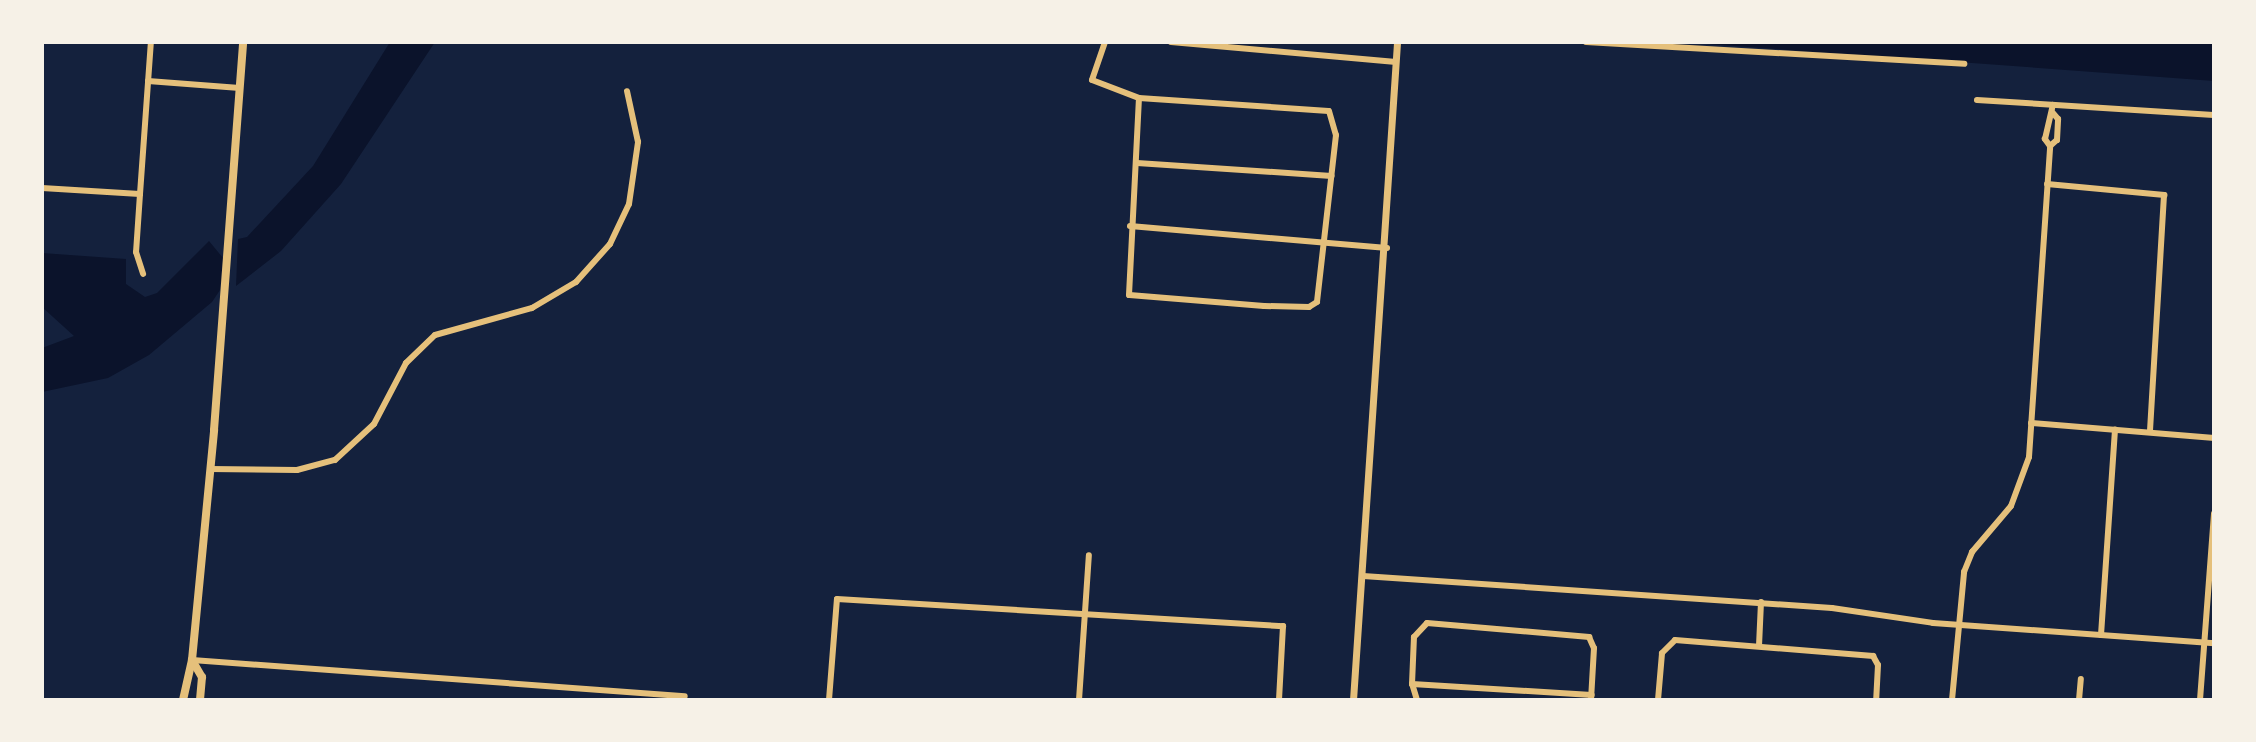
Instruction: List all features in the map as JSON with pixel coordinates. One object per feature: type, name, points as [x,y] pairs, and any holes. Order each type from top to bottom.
[{"type":"main road","points":[[183,700],[192,660],[226,301],[243,42]]},
{"type":"main road","points":[[192,660],[202,677],[200,700]]},
{"type":"street","points":[[143,274],[136,252],[151,42]]},
{"type":"street","points":[[1105,42],[1092,80],[1139,98],[1329,111],[1336,135],[1321,244],[1317,302],[1309,307],[1135,298],[1125,288],[1137,163],[1139,98]]},
{"type":"street","points":[[1171,42],[1396,62]]},
{"type":"street","points":[[1353,700],[1387,248],[1397,42]]},
{"type":"street","points":[[1586,42],[1964,64]]},
{"type":"street","points":[[148,81],[240,88]]},
{"type":"street","points":[[210,469],[297,470],[335,460],[374,424],[406,363],[435,335],[532,308],[576,282],[610,244],[629,204],[638,142],[627,91]]},
{"type":"street","points":[[1977,100],[2214,115]]},
{"type":"street","points":[[2050,146],[2057,140],[2058,119],[2053,113],[2053,105]]},
{"type":"street","points":[[1952,700],[1964,572],[1972,552],[2017,493],[2029,457],[2050,146],[2045,139],[2046,117],[2053,113]]},
{"type":"street","points":[[1137,163],[1332,176]]},
{"type":"street","points":[[2047,184],[2164,195],[2150,431]]},
{"type":"street","points":[[42,188],[140,194]]},
{"type":"street","points":[[1130,226],[1387,248]]},
{"type":"street","points":[[2031,423],[2214,438]]},
{"type":"street","points":[[2101,635],[2115,429]]},
{"type":"street","points":[[2200,700],[2214,514]]},
{"type":"street","points":[[1079,700],[1089,555]]},
{"type":"street","points":[[1363,576],[1761,602],[1957,625],[2214,643]]},
{"type":"street","points":[[829,700],[837,599],[1283,626],[1279,700]]},
{"type":"street","points":[[1759,646],[1761,602]]},
{"type":"street","points":[[1412,684],[1592,698],[1594,648],[1589,637],[1442,623],[1418,628],[1412,684],[1417,700]]},
{"type":"street","points":[[1658,700],[1666,644],[1675,640],[1873,656],[1878,665],[1876,700]]},
{"type":"street","points":[[192,660],[685,696]]},
{"type":"street","points":[[2079,700],[2081,679]]},
{"type":"water","points":[[390,42],[435,42],[341,184],[281,251],[236,286],[238,239],[247,237],[313,166]]},
{"type":"water","points":[[1678,42],[2214,42],[2214,81],[1972,63]]},
{"type":"water","points":[[209,241],[223,258],[220,290],[212,302],[149,355],[108,378],[42,392],[42,348],[74,336],[42,307],[42,253],[126,259],[126,284],[145,297],[157,293]]}]
